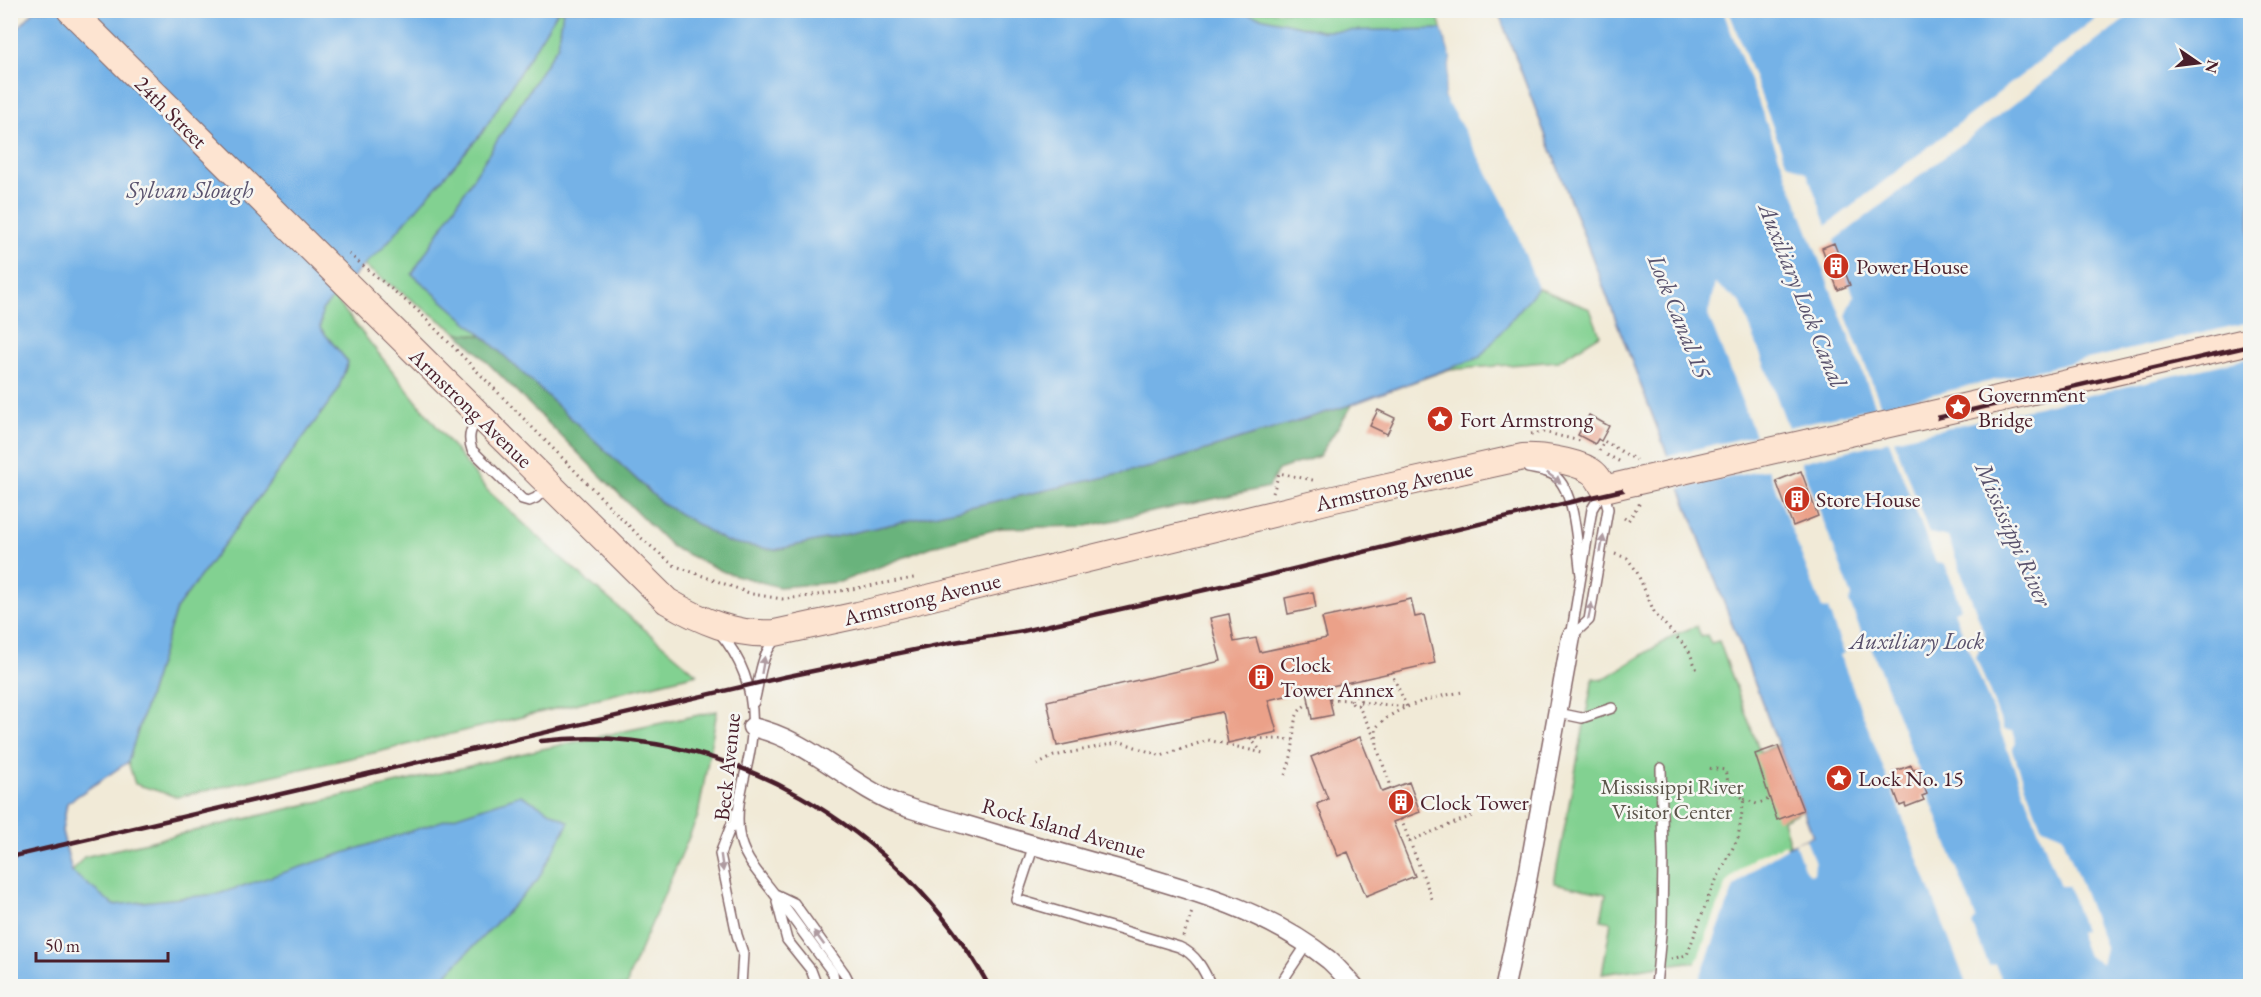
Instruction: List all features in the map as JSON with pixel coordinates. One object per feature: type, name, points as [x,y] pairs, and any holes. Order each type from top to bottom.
[{"type":"street","name":"24th Street","points":[[70,10],[349,289]]},
{"type":"street","name":"Armstrong Avenue","points":[[349,289],[667,601],[714,625],[764,634],[1532,456],[1582,466],[1596,475],[1604,489]]},
{"type":"street","points":[[1604,489],[1635,477],[2250,341]]},
{"type":"street","points":[[1505,987],[1571,637]]},
{"type":"street","name":"Rock Island Avenue","points":[[752,727],[770,731],[802,746],[876,794],[900,804],[1200,893],[1268,921],[1331,961],[1354,987]]},
{"type":"lane","points":[[1499,462],[1548,472],[1563,484],[1569,500],[1581,575]]},
{"type":"lane","points":[[1571,637],[1592,509],[1604,489]]},
{"type":"lane","points":[[1571,637],[1589,620],[1608,509],[1604,489]]},
{"type":"lane","name":"Beck Avenue","points":[[714,625],[731,646],[740,663],[753,705]]},
{"type":"lane","name":"Beck Avenue","points":[[784,631],[769,646],[764,657],[753,705],[749,756],[740,789],[739,835],[760,878],[775,894],[833,973],[834,987]]},
{"type":"lane","points":[[1558,713],[1582,718],[1612,708]]},
{"type":"lane","points":[[1656,987],[1662,924],[1663,856],[1660,768]]},
{"type":"lane","points":[[738,808],[720,854],[742,953],[741,987]]},
{"type":"lane","points":[[1034,845],[1016,900],[1188,951],[1204,968],[1211,987]]},
{"type":"lane","points":[[775,894],[787,939],[811,970],[817,987]]},
{"type":"lane","points":[[775,894],[794,903],[845,974],[851,987]]},
{"type":"lane","points":[[1279,987],[1307,944]]},
{"type":"path","points":[[375,274],[417,310],[639,536],[673,565],[752,594],[782,598],[813,596],[921,576]]},
{"type":"path","points":[[1526,435],[1544,432],[1582,442]]},
{"type":"path","points":[[1599,451],[1604,441],[1635,477],[1628,520],[1624,518]]},
{"type":"path","points":[[1590,447],[1635,477]]},
{"type":"path","points":[[1283,492],[1273,495],[1279,473],[1324,483],[1314,485]]},
{"type":"path","points":[[1615,554],[1627,558],[1636,570],[1655,614],[1688,649],[1697,670]]},
{"type":"path","points":[[1351,681],[1352,704],[1407,706],[1391,672]]},
{"type":"path","points":[[1392,789],[1377,748],[1376,728],[1383,719],[1438,696],[1463,692]]},
{"type":"path","points":[[1330,699],[1358,697],[1377,741]]},
{"type":"path","points":[[1285,775],[1292,753],[1297,714],[1301,708],[1310,703]]},
{"type":"path","points":[[1037,765],[1054,756],[1121,742],[1161,756],[1208,740],[1263,753],[1250,738],[1293,740]]},
{"type":"path","points":[[1708,768],[1725,770],[1729,786],[1744,798],[1757,804],[1769,799]]},
{"type":"path","points":[[1658,962],[1687,955],[1711,890],[1738,838],[1744,798]]},
{"type":"path","points":[[1409,841],[1472,816]]},
{"type":"path","points":[[1401,819],[1433,901]]},
{"type":"path","points":[[1179,947],[1194,906]]},
{"type":"green space","points":[[543,11],[693,11],[483,336],[458,333],[363,265]]},
{"type":"green space","points":[[911,11],[1436,11],[1451,58]]},
{"type":"green space","points":[[1538,288],[1590,309],[1600,335],[1558,361],[1447,370],[1391,390]]},
{"type":"green space","points":[[333,296],[487,490],[576,571],[697,674],[382,751],[177,797],[135,784],[128,762],[176,609],[337,392],[348,362],[320,328],[322,310]]},
{"type":"green space","points":[[458,333],[483,336],[663,504],[775,550],[1151,467],[1353,404],[1319,456],[1278,470],[1269,487],[1087,526],[1001,528],[936,545],[840,582],[779,587],[724,572],[672,547]]},
{"type":"green space","name":"Mississippi River Visitor Center","points":[[1697,626],[1701,637],[1707,635],[1711,643],[1719,641],[1760,752],[1778,745],[1803,810],[1783,820],[1790,845],[1757,859],[1699,964],[1688,962],[1602,974],[1611,922],[1601,920],[1606,894],[1554,883],[1593,678],[1602,680],[1676,634]]},
{"type":"green space","points":[[717,711],[698,816],[629,976],[627,986],[58,986],[72,872],[84,857],[533,751]]},
{"type":"water","name":"Sylvan Slough","points":[[35,10],[558,11],[482,133],[381,250],[322,310],[320,328],[348,362],[337,392],[176,609],[128,762],[67,803],[62,831],[72,872],[114,905],[218,894],[521,795],[569,822],[537,881],[435,986],[11,986],[10,37]]},
{"type":"water","points":[[563,10],[1229,10],[1322,31],[1442,29],[1451,58],[1444,97],[1486,145],[1543,265],[1538,288],[1480,357],[1353,404],[1151,467],[775,550],[727,542],[663,504],[483,336],[412,274],[558,45]]},
{"type":"water","points":[[1498,11],[2250,11],[2250,986],[1690,986],[1731,882],[1758,859],[1813,836]]},
{"type":"pier","points":[[1723,11],[1729,11],[1786,162],[1807,173],[1827,225],[2105,11],[2136,11],[1834,241],[1854,296],[1846,316],[1881,406],[2250,322],[2250,358],[1894,440],[1929,533],[1948,537],[1985,635],[1976,657],[2004,730],[2012,731],[2016,743],[2012,750],[2041,826],[2062,835],[2105,947],[2102,964],[2088,956],[2079,932],[2084,930],[2068,886],[2060,886],[1954,611],[1961,608],[1945,564],[1936,563],[1889,441],[1801,462],[1852,596],[1849,601],[1866,644],[1870,644],[1976,918],[1972,924],[1989,966],[1995,964],[2004,986],[1967,986],[1840,655],[1844,653],[1828,609],[1822,608],[1768,469],[1678,489],[1666,456],[1755,435],[1708,315],[1715,283],[1741,303],[1788,427],[1876,407]]},
{"type":"pier","points":[[1441,26],[1445,27],[1454,58],[1447,96],[1489,143],[1545,264],[1541,286],[1538,288],[1509,213],[1444,97],[1451,58]]},
{"type":"pier","points":[[1806,839],[1815,863],[1814,873],[1811,875],[1804,868],[1795,843]]},
{"type":"pier","points":[[1786,844],[1787,848],[1760,864],[1734,887],[1699,980],[1696,986],[1687,986],[1728,880],[1756,856]]},
{"type":"building","name":"Power House","points":[[1834,243],[1850,285],[1838,290],[1822,248]]},
{"type":"building","name":"Fort Armstrong","points":[[1378,410],[1395,418],[1387,434],[1370,426]]},
{"type":"building","points":[[1589,415],[1609,426],[1601,441],[1598,439],[1595,444],[1578,435]]},
{"type":"building","name":"Store House","points":[[1801,471],[1818,516],[1793,526],[1776,481]]},
{"type":"building","points":[[1313,592],[1316,608],[1288,614],[1285,598]]},
{"type":"building","name":"Clock Tower Annex","points":[[1411,599],[1415,617],[1424,615],[1435,663],[1327,687],[1333,715],[1312,719],[1307,691],[1268,700],[1277,732],[1228,743],[1222,712],[1057,746],[1047,701],[1221,661],[1210,618],[1229,614],[1234,642],[1256,638],[1260,652],[1327,638],[1322,618]]},
{"type":"building","points":[[1360,737],[1382,792],[1409,782],[1420,812],[1393,822],[1415,876],[1366,896],[1348,852],[1338,856],[1317,804],[1328,799],[1311,757]]},
{"type":"building","points":[[1778,746],[1803,810],[1777,820],[1755,754]]},
{"type":"building","points":[[1911,765],[1913,770],[1917,769],[1927,794],[1922,796],[1924,800],[1906,807],[1905,804],[1900,806],[1890,779],[1894,777],[1893,772]]},
{"type":"railway","points":[[10,857],[784,677],[948,643],[1023,631],[1240,582],[1558,505],[2250,346]]},
{"type":"railway","points":[[541,741],[609,739],[676,748],[740,767],[801,796],[857,834],[908,878],[952,929],[989,986]]},
{"type":"place","name":"Power House","points":[[1836,266]]},
{"type":"place","name":"Government Bridge","points":[[1958,407]]},
{"type":"place","name":"Fort Armstrong","points":[[1440,419]]},
{"type":"place","name":"Store House","points":[[1797,499]]},
{"type":"place","name":"Clock Tower Annex","points":[[1261,677]]},
{"type":"place","name":"Lock No. 15","points":[[1839,778]]},
{"type":"place","name":"Clock Tower","points":[[1401,802]]},
{"type":"water label","name":"Auxiliary Lock Canal","points":[[1803,295]]},
{"type":"water label","name":"Lock Canal 15","points":[[1680,316]]},
{"type":"water label","name":"Mississippi River","points":[[2014,534]]},
{"type":"water label","name":"Auxiliary Lock","points":[[1917,640]]}]
